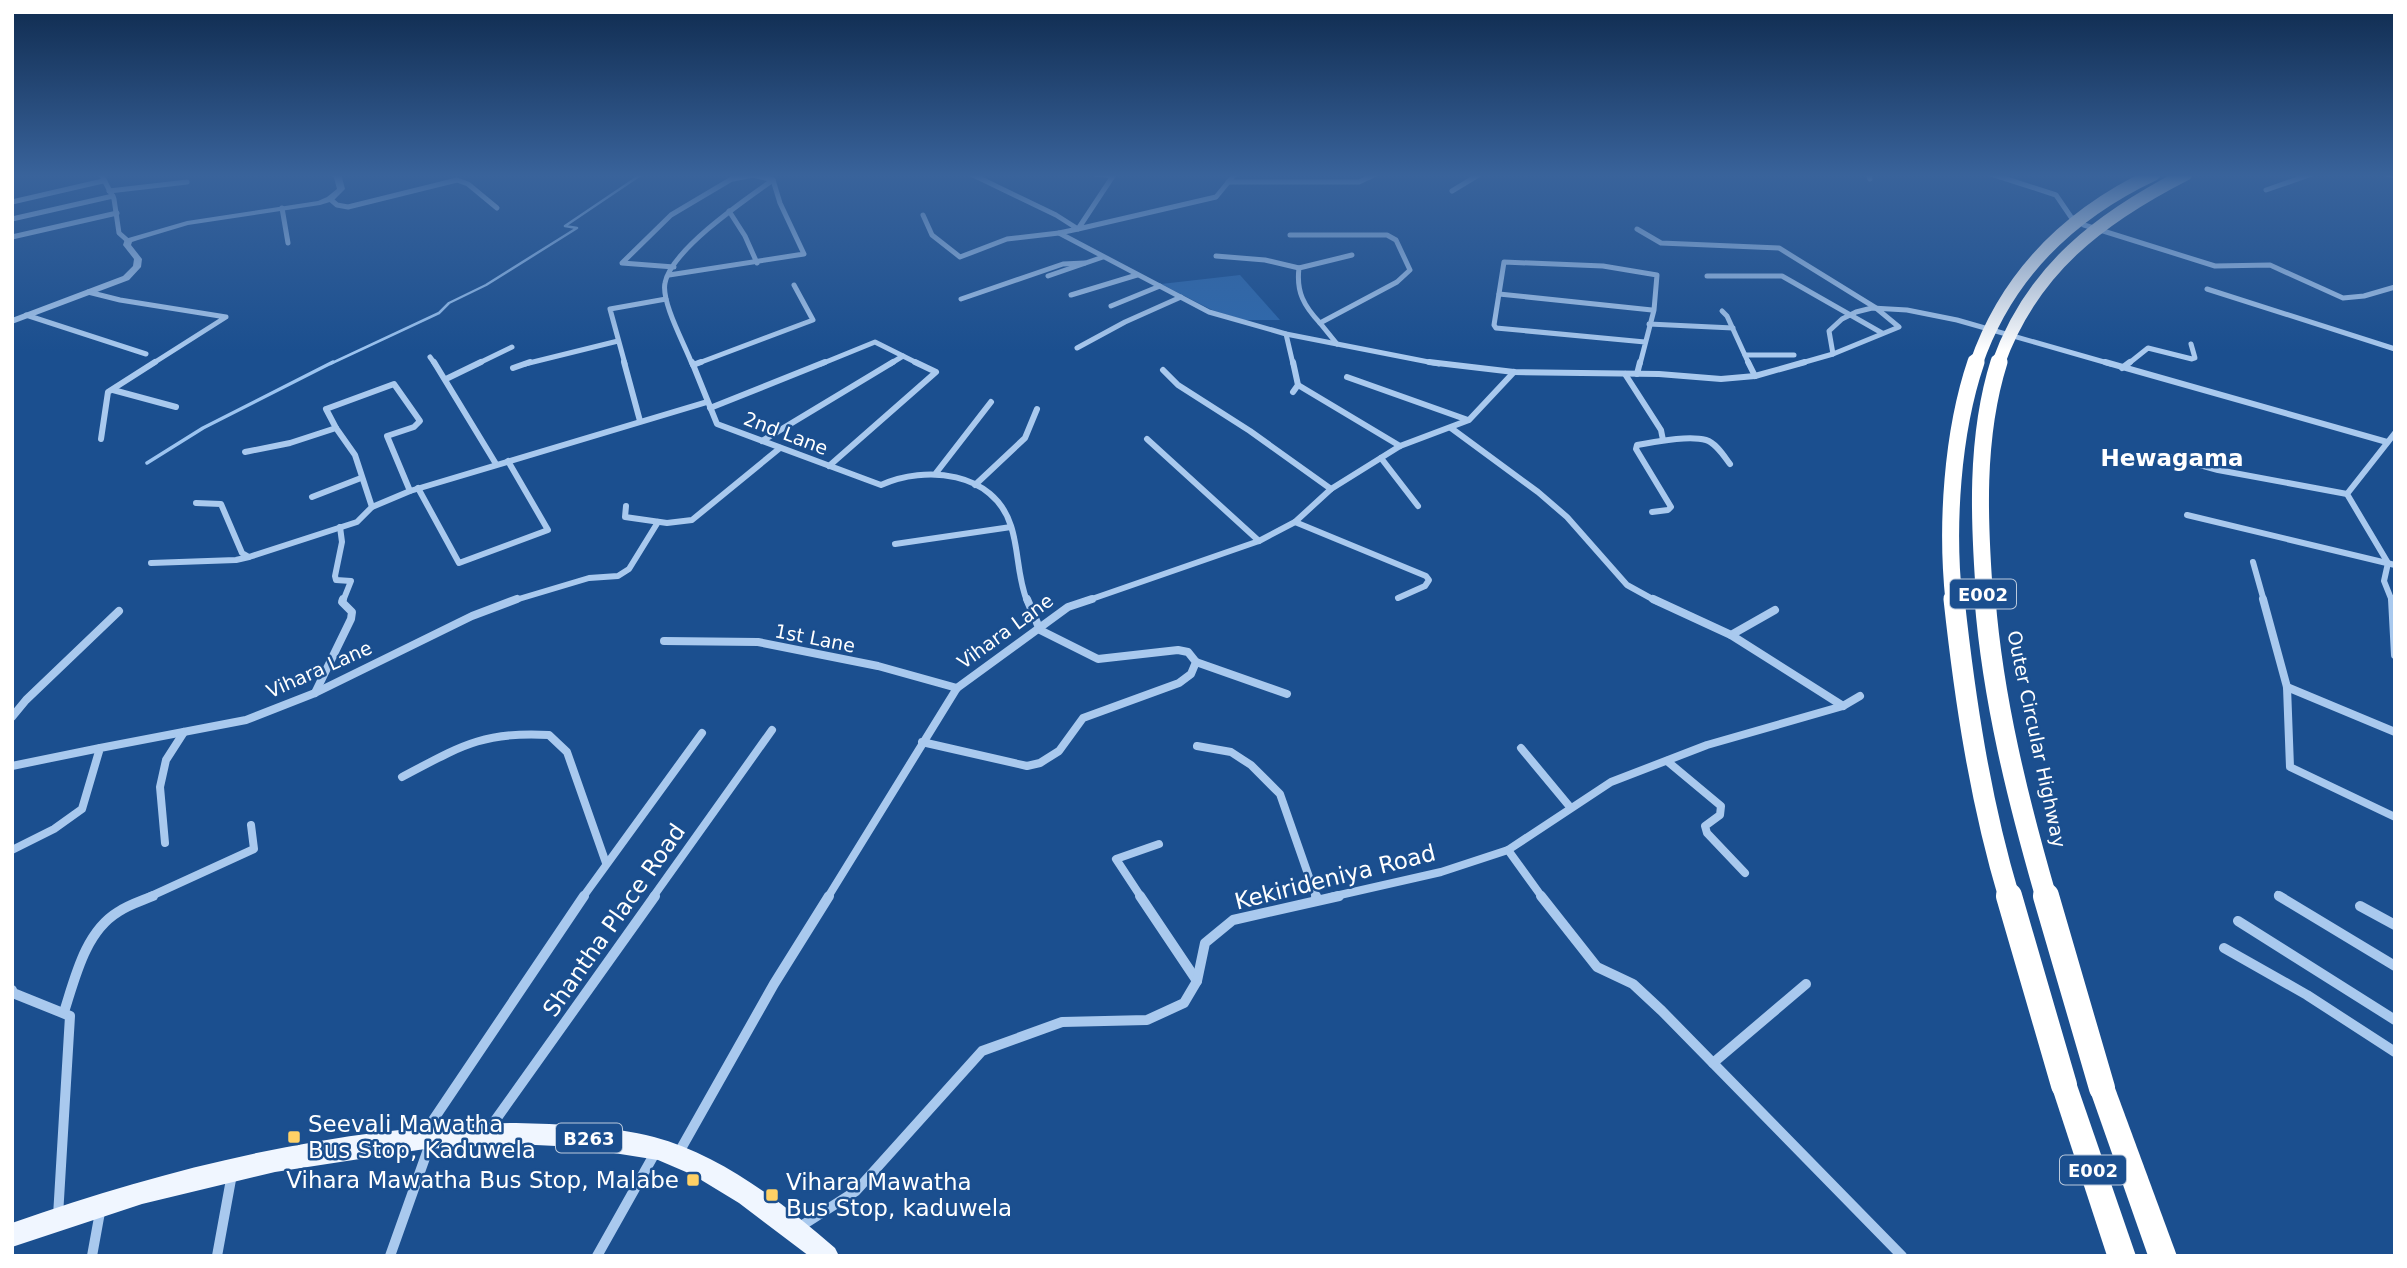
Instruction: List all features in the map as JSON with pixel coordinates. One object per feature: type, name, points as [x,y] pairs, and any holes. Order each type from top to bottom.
[{"type":"highway","name":"E002","points":[[2060,233],[2021,276],[1986,334],[1963,401],[1952,509],[1954,591],[1964,694],[1992,839],[2064,1084],[2122,1256]]},
{"type":"highway","name":"Outer Circular Highway","points":[[2090,233],[2064,256],[2045,278],[2013,327],[2001,356],[1986,407],[1983,437],[1979,519],[1983,597],[2003,719],[2031,844],[2102,1088],[2163,1256]]},
{"type":"main road","name":"B263","points":[[12,1235],[102,1204],[233,1168],[427,1137],[487,1132],[564,1134],[667,1153],[712,1174],[797,1228],[827,1256]]},
{"type":"street","points":[[12,237],[29,233]]},
{"type":"street","points":[[119,233],[128,241]]},
{"type":"street","points":[[128,241],[154,233]]},
{"type":"street","points":[[286,233],[288,243]]},
{"type":"street","points":[[652,233],[622,263],[674,267]]},
{"type":"street","points":[[668,275],[705,233]]},
{"type":"street","points":[[743,233],[757,263]]},
{"type":"street","points":[[668,275],[804,254],[794,233]]},
{"type":"street","points":[[931,233],[960,257],[971,256],[1003,240],[1058,233]]},
{"type":"street","points":[[1059,233],[1209,312],[1286,334],[1440,363],[1514,372],[1637,374],[1721,379],[1755,376],[1833,354],[1899,327],[1876,308],[1779,248],[1661,243],[1644,233]]},
{"type":"street","points":[[2110,233],[2214,266],[2270,265],[2343,298],[2364,296],[2395,287]]},
{"type":"street","points":[[1290,235],[1387,235],[1396,240],[1410,270],[1397,282],[1320,323]]},
{"type":"street","points":[[12,321],[125,278],[137,267],[138,259],[127,245],[128,241]]},
{"type":"street","points":[[1216,256],[1265,260],[1299,268],[1352,255]]},
{"type":"street","points":[[1048,276],[1103,257]]},
{"type":"street","points":[[1637,374],[1645,342],[1649,324],[1651,310],[1658,283],[1657,275],[1644,271],[1504,262],[1494,325],[1499,329],[1645,342]]},
{"type":"street","points":[[961,299],[1063,264],[1085,263]]},
{"type":"street","points":[[1299,268],[1296,286],[1304,306],[1337,344]]},
{"type":"street","name":"2nd Lane","points":[[668,275],[665,281],[666,299],[717,424],[881,485],[896,476],[926,472],[954,475],[975,485],[995,502],[1009,521],[1019,576],[1040,630]]},
{"type":"street","points":[[1071,295],[1138,275]]},
{"type":"street","points":[[1707,276],[1783,276],[1882,333]]},
{"type":"street","points":[[693,365],[813,320],[794,285]]},
{"type":"street","points":[[1111,306],[1160,286]]},
{"type":"street","points":[[2207,289],[2395,349]]},
{"type":"street","points":[[88,292],[120,300],[226,317],[108,393],[101,439]]},
{"type":"street","points":[[1499,294],[1651,310]]},
{"type":"street","points":[[1077,348],[1125,322],[1181,297]]},
{"type":"street","points":[[640,421],[610,309],[666,299]]},
{"type":"street","points":[[1833,354],[1829,331],[1837,321],[1849,313],[1876,308],[1898,309],[1957,320],[2386,442]]},
{"type":"street","points":[[1722,311],[1733,328],[1755,376]]},
{"type":"street","points":[[26,315],[146,354]]},
{"type":"street","points":[[1649,324],[1733,328]]},
{"type":"street","points":[[1286,334],[1298,385],[1400,446]]},
{"type":"street","points":[[513,368],[545,357],[618,341]]},
{"type":"street","points":[[152,563],[236,560],[357,522],[372,507],[418,488],[640,421],[708,405],[875,342],[936,372],[829,466]]},
{"type":"street","points":[[2122,368],[2148,348],[2192,359],[2191,345]]},
{"type":"street","points":[[446,379],[512,347]]},
{"type":"street","points":[[1745,355],[1794,355]]},
{"type":"street","points":[[762,442],[903,356]]},
{"type":"street","points":[[430,357],[496,464]]},
{"type":"street","points":[[1163,370],[1178,385],[1250,431],[1331,489]]},
{"type":"street","name":"Vihara Lane","points":[[597,1256],[667,1153],[957,688],[1068,607],[1259,541],[1295,522],[1331,489],[1400,446],[1469,420],[1514,372]]},
{"type":"street","points":[[1625,374],[1661,430],[1663,440]]},
{"type":"street","points":[[1347,377],[1469,420]]},
{"type":"street","points":[[372,507],[360,478],[355,455],[326,409],[394,384],[420,421],[414,427],[387,436],[410,491]]},
{"type":"street","points":[[1293,392],[1298,385]]},
{"type":"street","points":[[113,390],[176,407]]},
{"type":"street","points":[[936,473],[991,402]]},
{"type":"street","points":[[975,485],[1025,438],[1037,409]]},
{"type":"street","points":[[245,452],[290,443],[336,428]]},
{"type":"street","points":[[1451,428],[1538,492],[1567,517],[1627,585],[1675,611],[1731,635],[1843,706]]},
{"type":"street","points":[[2347,494],[2395,433]]},
{"type":"street","points":[[1147,439],[1259,541]]},
{"type":"street","points":[[1652,512],[1668,510],[1671,507],[1636,449],[1637,445],[1663,440],[1706,440],[1716,447],[1730,464]]},
{"type":"street","points":[[626,506],[625,517],[658,522],[681,523],[692,520],[780,448]]},
{"type":"street","points":[[2167,456],[2218,470],[2347,494],[2391,564]]},
{"type":"street","points":[[1381,458],[1418,506]]},
{"type":"street","points":[[418,488],[459,563],[548,530],[508,461]]},
{"type":"street","points":[[312,497],[360,478]]},
{"type":"street","points":[[197,503],[222,504],[242,553],[249,556]]},
{"type":"street","points":[[2187,515],[2391,564]]},
{"type":"street","name":"Vihara Lane","points":[[12,766],[246,720],[315,693],[472,617],[524,596],[589,578],[618,576],[629,569],[658,522]]},
{"type":"street","points":[[1295,522],[1426,576],[1429,580],[1425,586],[1398,598]]},
{"type":"street","points":[[315,693],[351,619],[352,611],[342,602],[351,581],[336,580],[335,576],[342,542],[341,527]]},
{"type":"street","points":[[895,544],[1011,527]]},
{"type":"street","points":[[2253,562],[2287,687],[2290,767],[2395,817]]},
{"type":"street","points":[[2391,564],[2384,581],[2392,599],[2395,655]]},
{"type":"street","points":[[1731,635],[1775,610]]},
{"type":"street","points":[[12,717],[26,700],[119,611]]},
{"type":"street","points":[[1040,630],[1098,659],[1178,650],[1188,652],[1196,662],[1287,694]]},
{"type":"street","name":"1st Lane","points":[[664,640],[758,642],[878,666],[957,688]]},
{"type":"street","points":[[922,742],[1027,766],[1040,763],[1059,751],[1083,718],[1178,683],[1191,674],[1196,662]]},
{"type":"street","points":[[2287,687],[2395,732]]},
{"type":"street","name":"Kekirideniya Road","points":[[797,1228],[856,1191],[982,1051],[1062,1022],[1147,1020],[1184,1003],[1197,981],[1205,943],[1233,920],[1317,898],[1441,872],[1508,850],[1611,782],[1707,745],[1843,706],[1860,695]]},
{"type":"street","name":"Shantha Place Road","points":[[487,1132],[772,730]]},
{"type":"street","points":[[165,843],[160,787],[166,760],[184,732]]},
{"type":"street","points":[[402,777],[467,743],[512,733],[549,735],[567,752],[606,863]]},
{"type":"street","points":[[390,1256],[427,1137],[606,863],[702,733]]},
{"type":"street","points":[[1198,746],[1231,752],[1251,765],[1280,794],[1317,898]]},
{"type":"street","points":[[12,850],[75,817],[85,805],[93,762],[100,748]]},
{"type":"street","points":[[1521,748],[1570,807]]},
{"type":"street","points":[[1667,761],[1721,806],[1720,815],[1705,827],[1707,833],[1745,873]]},
{"type":"street","points":[[64,1012],[84,954],[102,923],[117,912],[254,849],[251,825]]},
{"type":"street","points":[[1159,844],[1116,859],[1197,981]]},
{"type":"street","points":[[1508,850],[1567,932],[1597,967],[1633,984],[1902,1256]]},
{"type":"street","points":[[2278,895],[2395,966]]},
{"type":"street","points":[[2360,906],[2395,925]]},
{"type":"street","points":[[2238,921],[2395,1020]]},
{"type":"street","points":[[2224,948],[2307,995],[2395,1052]]},
{"type":"street","points":[[1713,1063],[1806,984]]},
{"type":"street","points":[[12,990],[13,993],[70,1016],[58,1218]]},
{"type":"street","points":[[217,1256],[233,1168]]},
{"type":"street","points":[[92,1256],[102,1204]]},
{"type":"shaded area","points":[[1240,275],[1280,320],[1244,320],[1212,310],[1161,284]]},
{"type":"waterway","points":[[330,364],[439,313],[449,303],[486,285],[569,233]]},
{"type":"waterway","points":[[147,463],[203,428],[333,362]]},
{"type":"place","name":"Seevali Mawatha Bus Stop, Kaduwela","points":[[294,1137]]},
{"type":"place","name":"Vihara Mawatha Bus Stop, Malabe","points":[[693,1180]]},
{"type":"place","name":"Vihara Mawatha Bus Stop, kaduwela","points":[[772,1195]]},
{"type":"district","name":"Hewagama","points":[[2172,458]]}]
